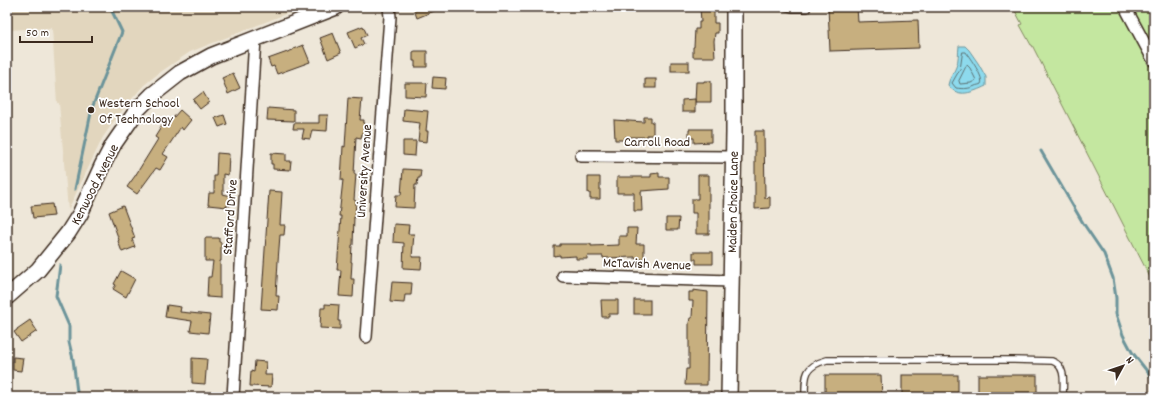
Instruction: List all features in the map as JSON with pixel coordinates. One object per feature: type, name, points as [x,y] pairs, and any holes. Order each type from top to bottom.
[{"type":"street","name":"Kenwood Avenue","points":[[7,297],[38,270],[68,233],[80,214],[113,144],[138,109],[152,95],[180,73],[212,56],[336,7]]},
{"type":"street","name":"University Avenue","points":[[366,338],[390,17],[389,7]]},
{"type":"street","name":"Maiden Choice Lane","points":[[729,397],[734,7]]},
{"type":"street","points":[[1125,7],[1154,61]]},
{"type":"street","name":"Stafford Drive","points":[[233,397],[255,39]]},
{"type":"street","name":"Carroll Road","points":[[581,156],[733,157]]},
{"type":"street","name":"McTavish Avenue","points":[[563,276],[731,281]]},
{"type":"lane","points":[[785,7],[793,9],[807,9]]},
{"type":"lane","points":[[804,397],[807,372],[811,366],[826,360],[1014,360],[1052,361],[1057,363],[1063,373],[1063,397]]},
{"type":"shaded area","name":"Western School Of Technology","points":[[7,7],[303,7],[190,52],[144,85],[117,117],[103,137],[68,210],[59,103],[57,103],[52,28],[7,30]]},
{"type":"green space","points":[[1013,7],[1154,7],[1154,285],[1032,45],[1020,25],[1022,24]]},
{"type":"water","points":[[959,46],[965,46],[978,63],[986,77],[986,86],[971,92],[961,93],[956,92],[948,85],[957,64]]},
{"type":"building","points":[[413,7],[444,7],[417,18]]},
{"type":"building","points":[[700,7],[714,7],[714,23],[718,23],[718,33],[715,33],[714,41],[715,57],[693,57],[695,29],[699,29],[699,22],[701,22]]},
{"type":"building","points":[[828,7],[857,7],[858,22],[918,20],[919,48],[830,51]]},
{"type":"building","points":[[363,26],[367,35],[361,38],[364,44],[355,48],[348,32]]},
{"type":"building","points":[[333,33],[341,53],[328,59],[320,38]]},
{"type":"building","points":[[303,45],[310,62],[277,74],[274,66],[271,67],[268,59]]},
{"type":"building","points":[[427,51],[427,67],[415,67],[413,52]]},
{"type":"building","points":[[671,62],[689,62],[689,71],[671,71]]},
{"type":"building","points":[[233,73],[240,88],[228,94],[222,78]]},
{"type":"building","points":[[433,77],[446,78],[445,89],[432,88]]},
{"type":"building","points":[[645,79],[656,79],[656,88],[645,88]]},
{"type":"building","points":[[711,81],[711,102],[695,102],[696,82]]},
{"type":"building","points":[[405,83],[427,83],[426,97],[405,96]]},
{"type":"building","points":[[203,92],[209,102],[200,109],[193,100]]},
{"type":"building","points":[[348,98],[362,99],[360,120],[364,120],[363,134],[361,138],[356,137],[354,200],[356,201],[351,262],[351,279],[354,279],[353,297],[339,296],[341,270],[337,270],[341,216],[339,216],[343,180],[341,180],[343,146],[345,147]]},
{"type":"building","points":[[695,99],[695,112],[682,112],[682,100]]},
{"type":"building","points":[[268,108],[294,110],[294,121],[267,120]]},
{"type":"building","points":[[404,109],[428,111],[426,131],[428,131],[427,142],[418,141],[420,123],[403,121]]},
{"type":"building","points":[[180,110],[191,120],[183,130],[181,127],[163,154],[168,157],[160,170],[156,168],[137,194],[127,187],[158,139],[155,137],[163,124],[166,126]]},
{"type":"building","points":[[224,115],[227,124],[219,127],[215,118]]},
{"type":"building","points":[[319,115],[328,115],[327,131],[312,130],[310,139],[302,138],[304,129],[293,129],[294,123],[319,123]]},
{"type":"building","points":[[644,117],[651,117],[651,122],[653,122],[653,135],[647,135],[647,137],[625,137],[624,140],[615,140],[614,120],[644,122]]},
{"type":"building","points":[[689,129],[711,129],[711,142],[694,143],[694,138],[689,138]]},
{"type":"building","points":[[755,131],[764,131],[765,198],[770,197],[770,208],[755,209]]},
{"type":"building","points":[[403,141],[416,141],[415,156],[403,155]]},
{"type":"building","points":[[217,153],[229,154],[228,175],[223,174],[223,194],[231,196],[230,206],[227,205],[227,207],[208,205],[209,193],[214,193],[214,176],[216,176]]},
{"type":"building","points":[[271,153],[286,154],[286,161],[291,161],[290,170],[273,169],[273,164],[271,164]]},
{"type":"building","points":[[403,169],[421,170],[420,178],[418,178],[417,185],[415,185],[414,208],[395,207],[396,195],[401,195]]},
{"type":"building","points":[[659,173],[659,177],[669,177],[669,189],[641,191],[642,211],[634,211],[634,193],[617,193],[617,177],[651,177],[651,174]]},
{"type":"building","points":[[698,175],[709,175],[709,234],[696,234],[696,213],[692,213],[692,199],[698,199]]},
{"type":"building","points":[[588,177],[600,177],[600,199],[590,199],[590,193],[588,193]]},
{"type":"building","points":[[269,191],[282,192],[280,225],[285,225],[284,235],[280,235],[276,296],[279,296],[278,310],[261,309]]},
{"type":"building","points":[[52,204],[54,216],[33,218],[31,206]]},
{"type":"building","points":[[123,206],[135,238],[132,239],[135,247],[122,252],[109,212]]},
{"type":"building","points":[[666,218],[679,218],[678,230],[666,230]]},
{"type":"building","points":[[394,224],[409,225],[408,234],[414,234],[412,257],[422,257],[421,269],[403,268],[404,243],[393,242]]},
{"type":"building","points":[[627,228],[637,228],[636,244],[644,244],[644,259],[635,259],[635,257],[603,258],[603,256],[587,256],[587,259],[576,259],[576,256],[554,256],[554,246],[560,246],[560,244],[591,244],[591,246],[619,245],[619,236],[627,236]]},
{"type":"building","points":[[205,238],[219,238],[219,242],[221,242],[220,298],[207,297],[208,277],[211,277],[213,261],[205,261]]},
{"type":"building","points":[[693,252],[713,252],[713,264],[696,264],[696,259],[693,259]]},
{"type":"building","points":[[121,271],[135,279],[126,297],[113,289]]},
{"type":"building","points":[[392,282],[412,283],[411,295],[405,295],[404,303],[390,302]]},
{"type":"building","points":[[693,290],[708,292],[707,385],[685,385],[686,369],[689,369],[689,323],[690,318],[692,318],[693,301],[689,301],[689,292],[693,292]]},
{"type":"building","points":[[601,300],[618,300],[618,314],[609,314],[609,317],[602,317]]},
{"type":"building","points":[[634,300],[650,300],[650,314],[634,314]]},
{"type":"building","points":[[325,304],[339,305],[338,321],[340,321],[340,329],[320,328],[321,308],[325,308]]},
{"type":"building","points":[[167,305],[181,307],[180,312],[210,315],[208,333],[190,331],[192,321],[165,317]]},
{"type":"building","points":[[30,320],[37,331],[21,342],[14,332]]},
{"type":"building","points":[[13,357],[23,358],[21,371],[13,370]]},
{"type":"building","points":[[192,358],[207,359],[205,384],[192,383]]},
{"type":"building","points":[[255,361],[266,362],[265,375],[272,375],[271,387],[250,386],[251,371],[254,372]]},
{"type":"building","points":[[825,375],[881,375],[882,397],[825,397]]},
{"type":"building","points":[[902,375],[958,375],[958,397],[902,397]]},
{"type":"building","points":[[978,375],[1037,375],[1037,397],[978,397]]},
{"type":"waterway","points":[[75,189],[92,108],[122,32],[110,7]]},
{"type":"waterway","points":[[1041,151],[1083,223],[1104,254],[1113,278],[1116,298],[1116,314],[1123,335],[1132,352],[1154,380]]},
{"type":"waterway","points":[[60,265],[56,296],[69,326],[69,342],[73,359],[77,392],[73,397]]},
{"type":"place","name":"Western School Of Technology","points":[[91,110]]}]
